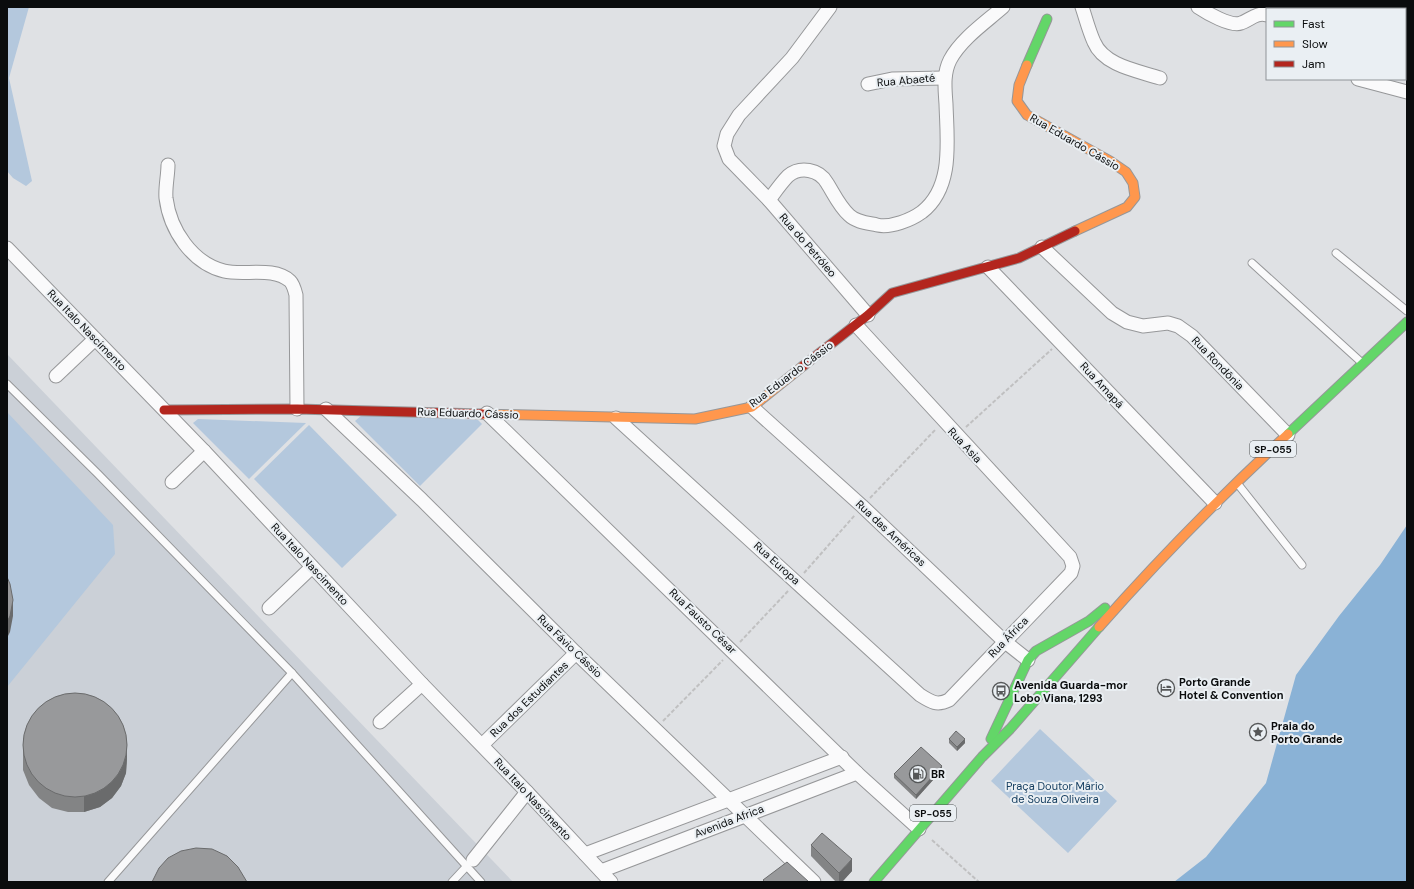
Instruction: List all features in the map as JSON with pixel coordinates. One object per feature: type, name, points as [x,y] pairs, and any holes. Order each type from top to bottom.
[{"type":"street","name":"Rua do Petróleo","points":[[830,7],[792,58],[739,115],[727,134],[724,146],[729,159],[769,200],[868,315]]},
{"type":"street","points":[[769,200],[789,176],[801,170],[811,170],[820,174],[827,181],[834,197],[849,216],[861,222],[884,226],[901,222],[922,212],[934,200],[944,184],[946,160],[944,78],[950,60],[959,47],[1003,7]]},
{"type":"street","points":[[1082,7],[1094,43],[1100,53],[1120,65],[1160,78]]},
{"type":"street","points":[[1198,7],[1232,24],[1240,24],[1258,14],[1266,15]]},
{"type":"street","name":"Rua Eduardo Cássio","points":[[164,410],[297,409],[695,419],[752,407],[868,315],[892,293],[1019,258],[1127,207],[1135,197],[1133,183],[1126,172],[1110,161],[1031,118],[1017,101],[1019,85],[1047,19]]},
{"type":"street","name":"Rua Abaeté","points":[[868,84],[892,79],[944,78]]},
{"type":"street","points":[[1362,80],[1407,92]]},
{"type":"street","points":[[168,165],[166,197],[170,213],[177,231],[192,253],[208,265],[225,271],[274,274],[290,281],[296,295],[297,409]]},
{"type":"street","name":"Rua Rondônia","points":[[1042,247],[1112,313],[1126,322],[1142,326],[1168,323],[1178,326],[1192,336],[1288,435]]},
{"type":"street","name":"Rua Italo Nascimento","points":[[7,248],[204,451],[422,684],[527,792],[611,882]]},
{"type":"street","name":"Rua Amapá","points":[[988,267],[1061,341],[1215,503]]},
{"type":"street","name":"SP-055","points":[[874,882],[982,757],[1010,729],[1047,686],[1057,668],[1097,631],[1141,579],[1215,503],[1407,322]]},
{"type":"street","name":"Rua Asia","points":[[856,324],[957,436],[1070,557],[1073,566]]},
{"type":"street","points":[[56,376],[96,339]]},
{"type":"street","name":"Rua das Américas","points":[[752,407],[862,506],[1004,641],[1029,660]]},
{"type":"street","name":"Rua Fávio Cássio","points":[[326,410],[422,500],[576,653],[814,882]]},
{"type":"street","name":"Rua Fausto César","points":[[487,413],[857,773],[919,829]]},
{"type":"street","name":"Rua Europa","points":[[616,418],[920,695],[933,703],[940,704]]},
{"type":"street","points":[[172,482],[204,451]]},
{"type":"street","name":"Rua África","points":[[940,704],[949,700],[1070,573],[1073,566]]},
{"type":"street","points":[[269,608],[312,567]]},
{"type":"street","name":"SP-055","points":[[982,757],[1029,660],[1089,621],[1141,579]]},
{"type":"street","name":"Rua dos Estudiantes","points":[[482,745],[576,653]]},
{"type":"street","points":[[1045,655],[1029,660],[1035,681],[1047,686]]},
{"type":"street","points":[[380,722],[422,684]]},
{"type":"street","name":"Avenida Africa","points":[[585,854],[730,801],[842,757]]},
{"type":"street","name":"Avenida Africa","points":[[600,871],[857,773]]},
{"type":"street","points":[[470,863],[527,792]]},
{"type":"lane","points":[[1336,253],[1407,311]]},
{"type":"lane","points":[[1252,263],[1363,363]]},
{"type":"lane","points":[[7,384],[98,474],[292,673],[470,863],[480,882]]},
{"type":"lane","points":[[1236,483],[1302,565]]},
{"type":"lane","points":[[108,882],[292,673]]},
{"type":"lane","points":[[452,882],[470,863]]},
{"type":"path","points":[[957,436],[1061,341]]},
{"type":"path","points":[[919,829],[979,882]]},
{"type":"shaded area","points":[[7,354],[513,882],[7,882]]},
{"type":"green space","points":[[7,7],[29,7],[9,78],[32,181],[26,186],[13,178],[7,171]]},
{"type":"green space","points":[[7,412],[113,525],[115,554],[7,687]]},
{"type":"green space","points":[[362,415],[478,420],[482,424],[420,486],[355,421]]},
{"type":"green space","points":[[198,419],[306,423],[249,479],[193,423]]},
{"type":"green space","points":[[309,425],[397,515],[342,568],[254,479]]},
{"type":"green space","name":"Praça Doutor Mário de Souza Oliveira","points":[[1040,729],[1117,801],[1068,853],[991,781]]},
{"type":"water","points":[[1407,525],[1407,882],[1174,882],[1206,857],[1266,783],[1296,675],[1339,616],[1380,565]]},
{"type":"building","points":[[7,577],[13,600],[10,616],[7,622]]},
{"type":"building","points":[[75,693],[95,697],[112,708],[123,725],[127,745],[123,765],[112,782],[95,793],[75,797],[55,793],[38,782],[27,765],[23,745],[27,725],[38,708],[55,697]]},
{"type":"building","points":[[956,731],[965,739],[957,747],[949,739]]},
{"type":"building","name":"BR","points":[[921,747],[942,766],[916,795],[894,774]]},
{"type":"building","points":[[822,833],[852,859],[839,873],[811,845]]},
{"type":"building","points":[[196,848],[212,849],[227,856],[238,867],[247,882],[152,882],[159,868],[168,858],[181,851]]},
{"type":"building","points":[[787,862],[809,882],[765,882],[763,880]]},
{"type":"traffic: fast","points":[[1027,65],[1047,19]]},
{"type":"traffic: fast","points":[[1288,434],[1407,322]]},
{"type":"traffic: fast","points":[[991,739],[1028,660],[1036,651],[1089,621],[1105,608]]},
{"type":"traffic: fast","points":[[874,882],[982,757],[1010,729],[1099,627]]},
{"type":"traffic: slow","points":[[1027,65],[1019,85],[1017,101],[1027,115],[1110,161],[1126,172],[1133,183],[1135,197],[1127,207],[1075,231]]},
{"type":"traffic: slow","points":[[482,414],[695,419],[752,407],[803,366]]},
{"type":"traffic: slow","points":[[1099,627],[1191,528],[1288,434]]},
{"type":"traffic: jam","points":[[803,366],[868,315],[892,293],[1019,258],[1075,231]]},
{"type":"traffic: jam","points":[[164,410],[297,409],[482,414]]},
{"type":"place","name":"Porto Grande Hotel & Convention","points":[[1166,688]]},
{"type":"place","name":"Avenida Guarda-mor Lobo Viana, 1293","points":[[1001,691]]},
{"type":"place","name":"Praia do Porto Grande","points":[[1258,732]]},
{"type":"place","name":"BR","points":[[918,774]]}]
